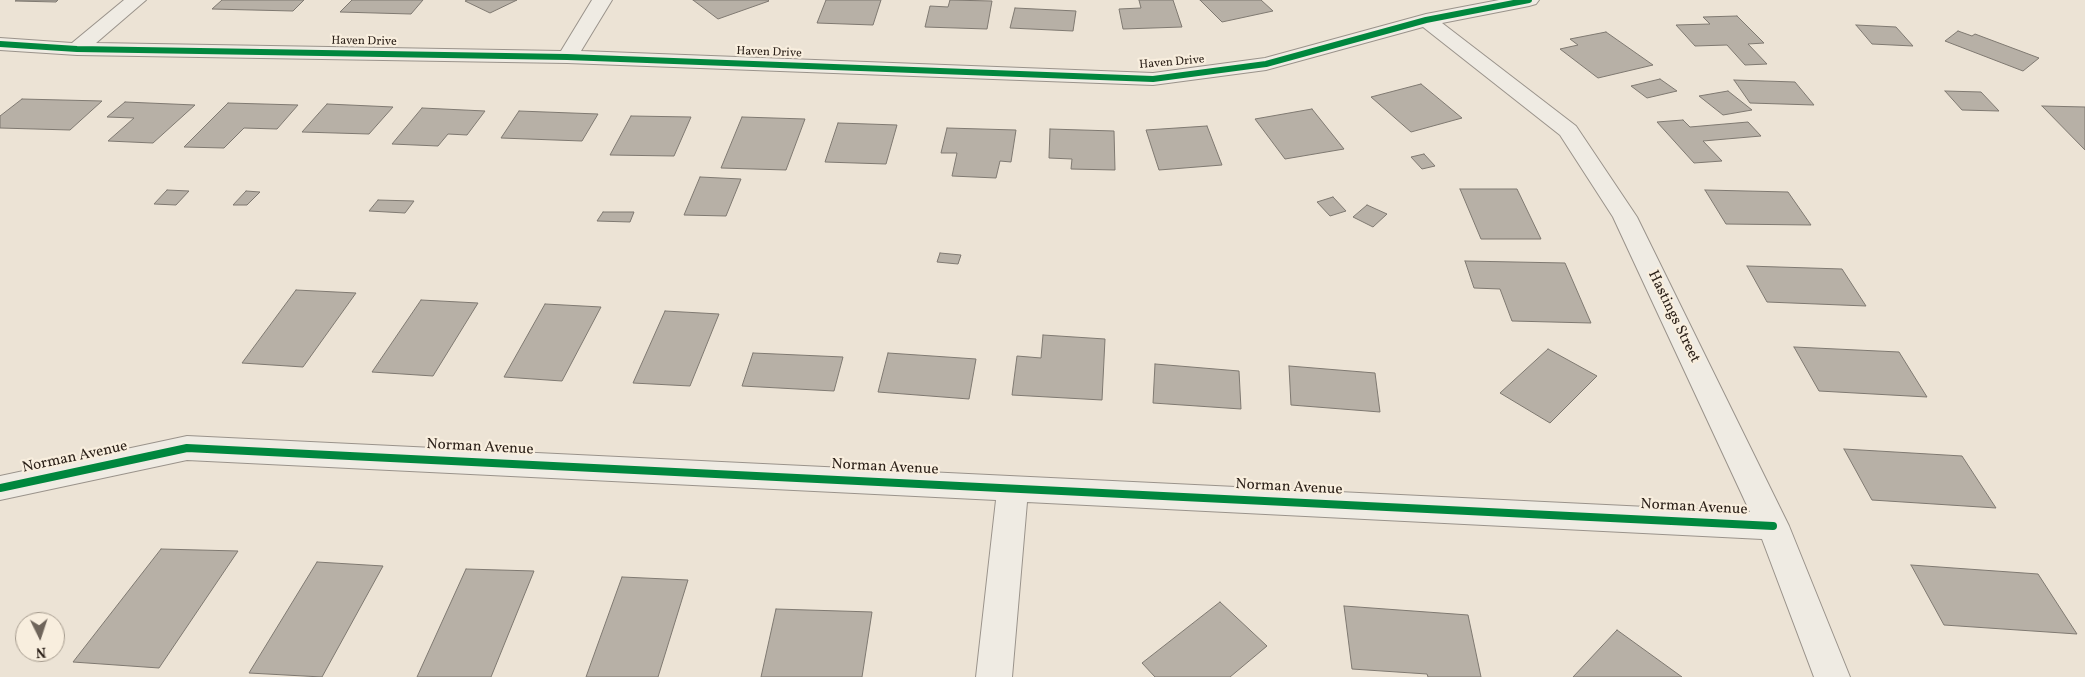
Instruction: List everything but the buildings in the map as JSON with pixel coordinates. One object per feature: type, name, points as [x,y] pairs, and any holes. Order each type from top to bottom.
[{"type":"street","points":[[77,49],[136,0]]},
{"type":"street","points":[[567,57],[602,0]]},
{"type":"street","name":"Haven Drive","points":[[0,44],[77,49],[567,57],[1154,79],[1266,64],[1426,20],[1529,0]]},
{"type":"street","name":"Hastings Street","points":[[1426,20],[1568,131],[1625,217],[1773,526],[1832,677]]},
{"type":"street","name":"Norman Avenue","points":[[0,488],[188,448],[1773,526]]},
{"type":"street","points":[[994,677],[1013,488]]},
{"type":"cycle path","points":[[0,44],[77,49],[567,57],[1153,79],[1266,64],[1426,20],[1529,0]]},
{"type":"cycle path","points":[[0,488],[187,448],[1773,526]]}]
